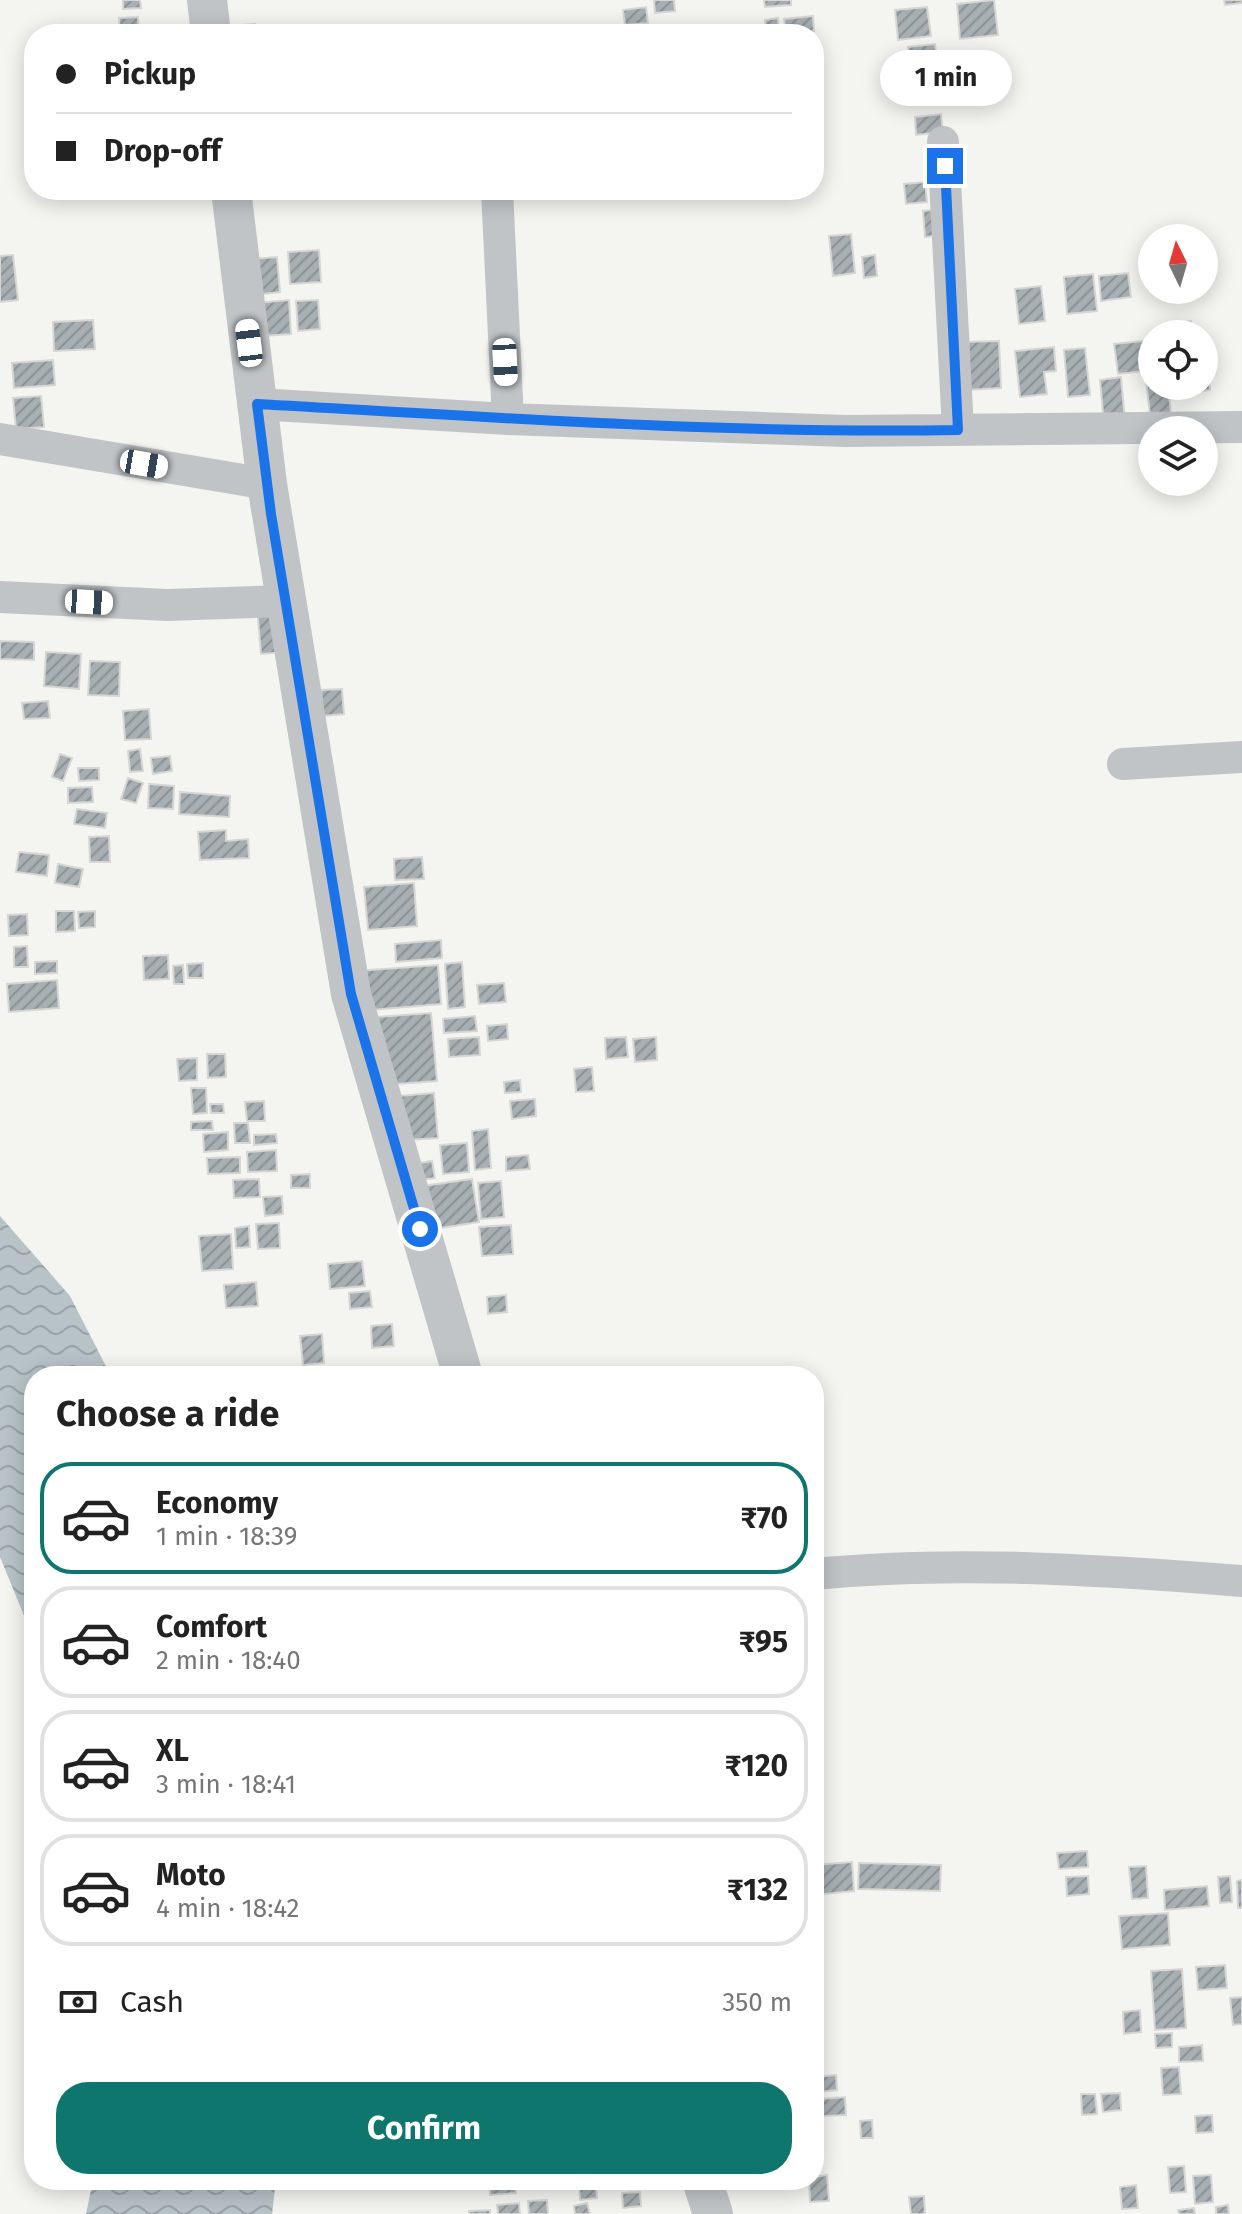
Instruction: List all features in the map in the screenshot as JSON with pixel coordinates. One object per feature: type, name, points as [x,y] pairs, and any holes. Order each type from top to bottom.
[{"type":"street","points":[[207,0],[210,24]]},
{"type":"street","points":[[943,142],[958,430]]},
{"type":"street","points":[[232,200],[267,484],[351,994],[460,1366]]},
{"type":"street","points":[[497,200],[508,419]]},
{"type":"street","points":[[257,404],[508,419],[845,431],[1242,427]]},
{"type":"street","points":[[0,439],[267,484]]},
{"type":"street","points":[[0,597],[167,605],[286,601]]},
{"type":"street","points":[[1123,764],[1242,757]]},
{"type":"street","points":[[824,1573],[973,1567],[1242,1581]]},
{"type":"street","points":[[705,2190],[713,2214]]},
{"type":"water","points":[[0,1216],[70,1296],[106,1366],[24,1366],[24,1616],[0,1557]]},
{"type":"water","points":[[91,2190],[275,2190],[272,2214],[86,2214]]},
{"type":"building","points":[[123,0],[140,0],[141,8],[123,9]]},
{"type":"building","points":[[654,0],[674,0],[675,11],[655,13]]},
{"type":"building","points":[[764,0],[791,0],[791,5],[765,7]]},
{"type":"building","points":[[994,0],[998,35],[960,39],[957,4]]},
{"type":"building","points":[[1224,0],[1242,0],[1242,3],[1225,5]]},
{"type":"building","points":[[646,7],[648,23],[625,24],[623,10]]},
{"type":"building","points":[[927,7],[931,36],[898,40],[895,10]]},
{"type":"building","points":[[813,16],[814,24],[785,24],[784,19]]},
{"type":"building","points":[[138,17],[138,24],[119,24],[119,18]]},
{"type":"building","points":[[778,18],[778,24],[765,24],[765,20]]},
{"type":"building","points":[[935,44],[939,76],[911,79],[908,47]]},
{"type":"building","points":[[941,114],[943,132],[916,135],[915,117]]},
{"type":"building","points":[[925,182],[927,202],[906,204],[904,184]]},
{"type":"building","points":[[942,209],[944,235],[925,237],[923,211]]},
{"type":"building","points":[[851,234],[855,273],[833,276],[829,236]]},
{"type":"building","points":[[319,250],[321,282],[290,284],[288,252]]},
{"type":"building","points":[[13,255],[18,300],[0,302],[0,256]]},
{"type":"building","points":[[875,255],[877,276],[864,278],[862,257]]},
{"type":"building","points":[[277,257],[280,292],[253,295],[250,259]]},
{"type":"building","points":[[1128,273],[1131,297],[1101,301],[1099,276]]},
{"type":"building","points":[[1093,274],[1097,311],[1067,314],[1064,277]]},
{"type":"building","points":[[1041,286],[1045,321],[1019,324],[1015,289]]},
{"type":"building","points":[[289,300],[291,334],[247,337],[245,304]]},
{"type":"building","points":[[318,300],[320,329],[298,331],[296,301]]},
{"type":"building","points":[[93,320],[95,349],[54,351],[53,322]]},
{"type":"building","points":[[999,341],[1001,388],[967,390],[965,342]]},
{"type":"building","points":[[1138,341],[1138,372],[1118,374],[1114,344]]},
{"type":"building","points":[[1054,347],[1056,371],[1044,372],[1047,394],[1020,397],[1015,351]]},
{"type":"building","points":[[1085,348],[1090,395],[1068,397],[1064,350]]},
{"type":"building","points":[[53,360],[55,385],[14,388],[12,363]]},
{"type":"building","points":[[1121,377],[1125,421],[1104,424],[1100,380]]},
{"type":"building","points":[[41,396],[44,427],[16,429],[13,398]]},
{"type":"building","points":[[1148,400],[1170,400],[1171,416],[1150,416]]},
{"type":"building","points":[[293,604],[297,651],[261,654],[257,607]]},
{"type":"building","points":[[0,641],[34,642],[34,660],[0,659]]},
{"type":"building","points":[[46,652],[81,654],[79,689],[44,686]]},
{"type":"building","points":[[90,661],[120,662],[119,696],[88,695]]},
{"type":"building","points":[[342,689],[344,714],[323,716],[321,690]]},
{"type":"building","points":[[48,701],[50,718],[24,719],[22,703]]},
{"type":"building","points":[[149,709],[151,739],[125,740],[123,711]]},
{"type":"building","points":[[140,749],[143,771],[130,772],[128,751]]},
{"type":"building","points":[[60,754],[72,758],[63,781],[52,777]]},
{"type":"building","points":[[170,756],[172,771],[153,774],[151,758]]},
{"type":"building","points":[[78,768],[99,768],[99,780],[79,781]]},
{"type":"building","points":[[128,778],[143,783],[136,803],[121,799]]},
{"type":"building","points":[[149,784],[174,786],[173,809],[148,808]]},
{"type":"building","points":[[92,787],[93,802],[68,803],[68,788]]},
{"type":"building","points":[[180,792],[230,796],[229,817],[179,814]]},
{"type":"building","points":[[77,809],[107,813],[105,828],[74,824]]},
{"type":"building","points":[[226,830],[226,841],[248,839],[249,858],[200,860],[198,832]]},
{"type":"building","points":[[109,836],[110,862],[90,862],[89,837]]},
{"type":"building","points":[[19,852],[49,855],[47,876],[16,872]]},
{"type":"building","points":[[422,857],[424,879],[395,880],[394,859]]},
{"type":"building","points":[[58,864],[83,869],[79,887],[55,883]]},
{"type":"building","points":[[414,883],[417,926],[368,930],[364,887]]},
{"type":"building","points":[[56,911],[74,911],[75,931],[56,932]]},
{"type":"building","points":[[95,911],[95,927],[79,928],[78,912]]},
{"type":"building","points":[[27,914],[28,935],[9,936],[8,915]]},
{"type":"building","points":[[441,940],[442,958],[396,962],[395,944]]},
{"type":"building","points":[[27,946],[28,967],[14,967],[14,947]]},
{"type":"building","points":[[168,955],[169,979],[144,980],[143,956]]},
{"type":"building","points":[[57,961],[57,973],[35,974],[35,962]]},
{"type":"building","points":[[462,962],[465,1007],[448,1009],[445,964]]},
{"type":"building","points":[[203,963],[203,978],[188,978],[187,964]]},
{"type":"building","points":[[183,965],[184,984],[174,984],[173,966]]},
{"type":"building","points":[[438,965],[441,1004],[359,1011],[356,971]]},
{"type":"building","points":[[57,980],[59,1008],[9,1012],[7,984]]},
{"type":"building","points":[[504,983],[506,1002],[479,1004],[477,985]]},
{"type":"building","points":[[431,1013],[437,1081],[369,1086],[363,1018]]},
{"type":"building","points":[[475,1016],[477,1031],[444,1033],[443,1019]]},
{"type":"building","points":[[507,1024],[508,1039],[488,1041],[487,1026]]},
{"type":"building","points":[[479,1037],[480,1055],[449,1057],[448,1039]]},
{"type":"building","points":[[626,1037],[628,1057],[606,1059],[605,1038]]},
{"type":"building","points":[[656,1037],[657,1060],[635,1062],[633,1039]]},
{"type":"building","points":[[207,1054],[225,1054],[226,1077],[208,1078]]},
{"type":"building","points":[[197,1058],[197,1080],[179,1081],[177,1059]]},
{"type":"building","points":[[592,1067],[594,1091],[576,1092],[574,1069]]},
{"type":"building","points":[[520,1080],[521,1092],[505,1093],[504,1082]]},
{"type":"building","points":[[191,1088],[206,1088],[207,1113],[193,1114]]},
{"type":"building","points":[[434,1093],[438,1138],[377,1142],[374,1098]]},
{"type":"building","points":[[535,1099],[536,1116],[512,1119],[510,1101]]},
{"type":"building","points":[[264,1101],[265,1121],[247,1121],[245,1102]]},
{"type":"building","points":[[210,1104],[223,1104],[224,1113],[211,1113]]},
{"type":"building","points":[[212,1121],[213,1130],[191,1130],[191,1122]]},
{"type":"building","points":[[234,1123],[248,1123],[250,1143],[235,1143]]},
{"type":"building","points":[[488,1129],[491,1168],[475,1170],[472,1131]]},
{"type":"building","points":[[228,1132],[228,1150],[204,1152],[203,1134]]},
{"type":"building","points":[[276,1134],[277,1143],[254,1145],[254,1135]]},
{"type":"building","points":[[467,1143],[469,1172],[443,1174],[440,1145]]},
{"type":"building","points":[[276,1150],[277,1171],[248,1172],[247,1152]]},
{"type":"building","points":[[528,1155],[530,1169],[506,1171],[506,1157]]},
{"type":"building","points":[[240,1157],[240,1173],[208,1174],[207,1158]]},
{"type":"building","points":[[432,1161],[435,1178],[397,1183],[395,1167]]},
{"type":"building","points":[[310,1174],[310,1188],[291,1188],[291,1175]]},
{"type":"building","points":[[259,1179],[260,1197],[234,1198],[233,1180]]},
{"type":"building","points":[[472,1179],[479,1222],[409,1233],[402,1189]]},
{"type":"building","points":[[501,1181],[504,1217],[481,1219],[478,1183]]},
{"type":"building","points":[[282,1196],[283,1214],[265,1216],[263,1197]]},
{"type":"building","points":[[279,1223],[280,1248],[258,1249],[256,1224]]},
{"type":"building","points":[[511,1225],[513,1254],[482,1256],[479,1227]]},
{"type":"building","points":[[249,1226],[250,1247],[236,1248],[235,1228]]},
{"type":"building","points":[[231,1234],[233,1269],[202,1271],[199,1236]]},
{"type":"building","points":[[362,1261],[365,1286],[330,1289],[328,1264]]},
{"type":"building","points":[[256,1282],[258,1306],[226,1308],[224,1285]]},
{"type":"building","points":[[370,1291],[372,1307],[350,1309],[349,1293]]},
{"type":"building","points":[[506,1295],[507,1312],[488,1314],[487,1297]]},
{"type":"building","points":[[392,1324],[394,1346],[372,1348],[371,1326]]},
{"type":"building","points":[[322,1334],[324,1363],[303,1365],[300,1336]]},
{"type":"building","points":[[1087,1851],[1088,1867],[1059,1869],[1057,1853]]},
{"type":"building","points":[[852,1862],[854,1891],[824,1894],[824,1864]]},
{"type":"building","points":[[859,1863],[941,1865],[940,1891],[858,1889]]},
{"type":"building","points":[[1146,1866],[1148,1898],[1132,1899],[1129,1867]]},
{"type":"building","points":[[1088,1876],[1089,1894],[1067,1896],[1066,1877]]},
{"type":"building","points":[[1230,1876],[1232,1902],[1220,1903],[1218,1877]]},
{"type":"building","points":[[1242,1880],[1242,1908],[1238,1908],[1237,1881]]},
{"type":"building","points":[[1207,1886],[1209,1906],[1165,1910],[1164,1890]]},
{"type":"building","points":[[1168,1913],[1170,1945],[1122,1949],[1119,1916]]},
{"type":"building","points":[[1225,1965],[1227,1988],[1198,1990],[1196,1967]]},
{"type":"building","points":[[1182,1969],[1186,2028],[1155,2030],[1151,1971]]},
{"type":"building","points":[[1242,1997],[1242,2024],[1233,2025],[1230,1998]]},
{"type":"building","points":[[1140,2010],[1141,2032],[1124,2034],[1123,2012]]},
{"type":"building","points":[[1172,2033],[1172,2047],[1156,2048],[1155,2034]]},
{"type":"building","points":[[1202,2045],[1203,2061],[1179,2062],[1179,2047]]},
{"type":"building","points":[[1179,2067],[1181,2094],[1163,2095],[1161,2068]]},
{"type":"building","points":[[836,2075],[837,2090],[824,2091],[824,2076]]},
{"type":"building","points":[[1120,2093],[1121,2110],[1103,2112],[1101,2094]]},
{"type":"building","points":[[1081,2094],[1095,2094],[1097,2114],[1082,2115]]},
{"type":"building","points":[[845,2097],[846,2115],[824,2116],[824,2099]]},
{"type":"building","points":[[1212,2115],[1213,2132],[1196,2133],[1195,2116]]},
{"type":"building","points":[[872,2120],[873,2138],[861,2138],[860,2121]]},
{"type":"building","points":[[1184,2166],[1186,2192],[1170,2193],[1168,2167]]},
{"type":"building","points":[[824,2175],[827,2175],[829,2201],[810,2202],[809,2190],[824,2190]]},
{"type":"building","points":[[1211,2175],[1213,2202],[1195,2204],[1193,2176]]},
{"type":"building","points":[[1136,2185],[1138,2208],[1122,2209],[1120,2187]]},
{"type":"building","points":[[490,2190],[516,2190],[516,2193],[490,2195]]},
{"type":"building","points":[[579,2190],[596,2190],[597,2198],[580,2200]]},
{"type":"building","points":[[640,2192],[641,2206],[623,2208],[622,2193]]},
{"type":"building","points":[[924,2196],[925,2214],[911,2214],[909,2197]]},
{"type":"building","points":[[547,2200],[548,2214],[529,2214],[528,2201]]},
{"type":"building","points":[[519,2203],[520,2214],[498,2214],[497,2205]]},
{"type":"building","points":[[587,2203],[590,2214],[575,2214],[574,2206]]},
{"type":"building","points":[[1228,2205],[1229,2214],[1216,2214],[1216,2207]]},
{"type":"building","points":[[1194,2208],[1195,2214],[1179,2214],[1178,2210]]},
{"type":"building","points":[[490,2210],[490,2214],[469,2214],[469,2211]]},
{"type":"route","points":[[420,1229],[351,994],[271,514],[257,404],[539,421],[845,431],[958,430],[945,166]]}]
